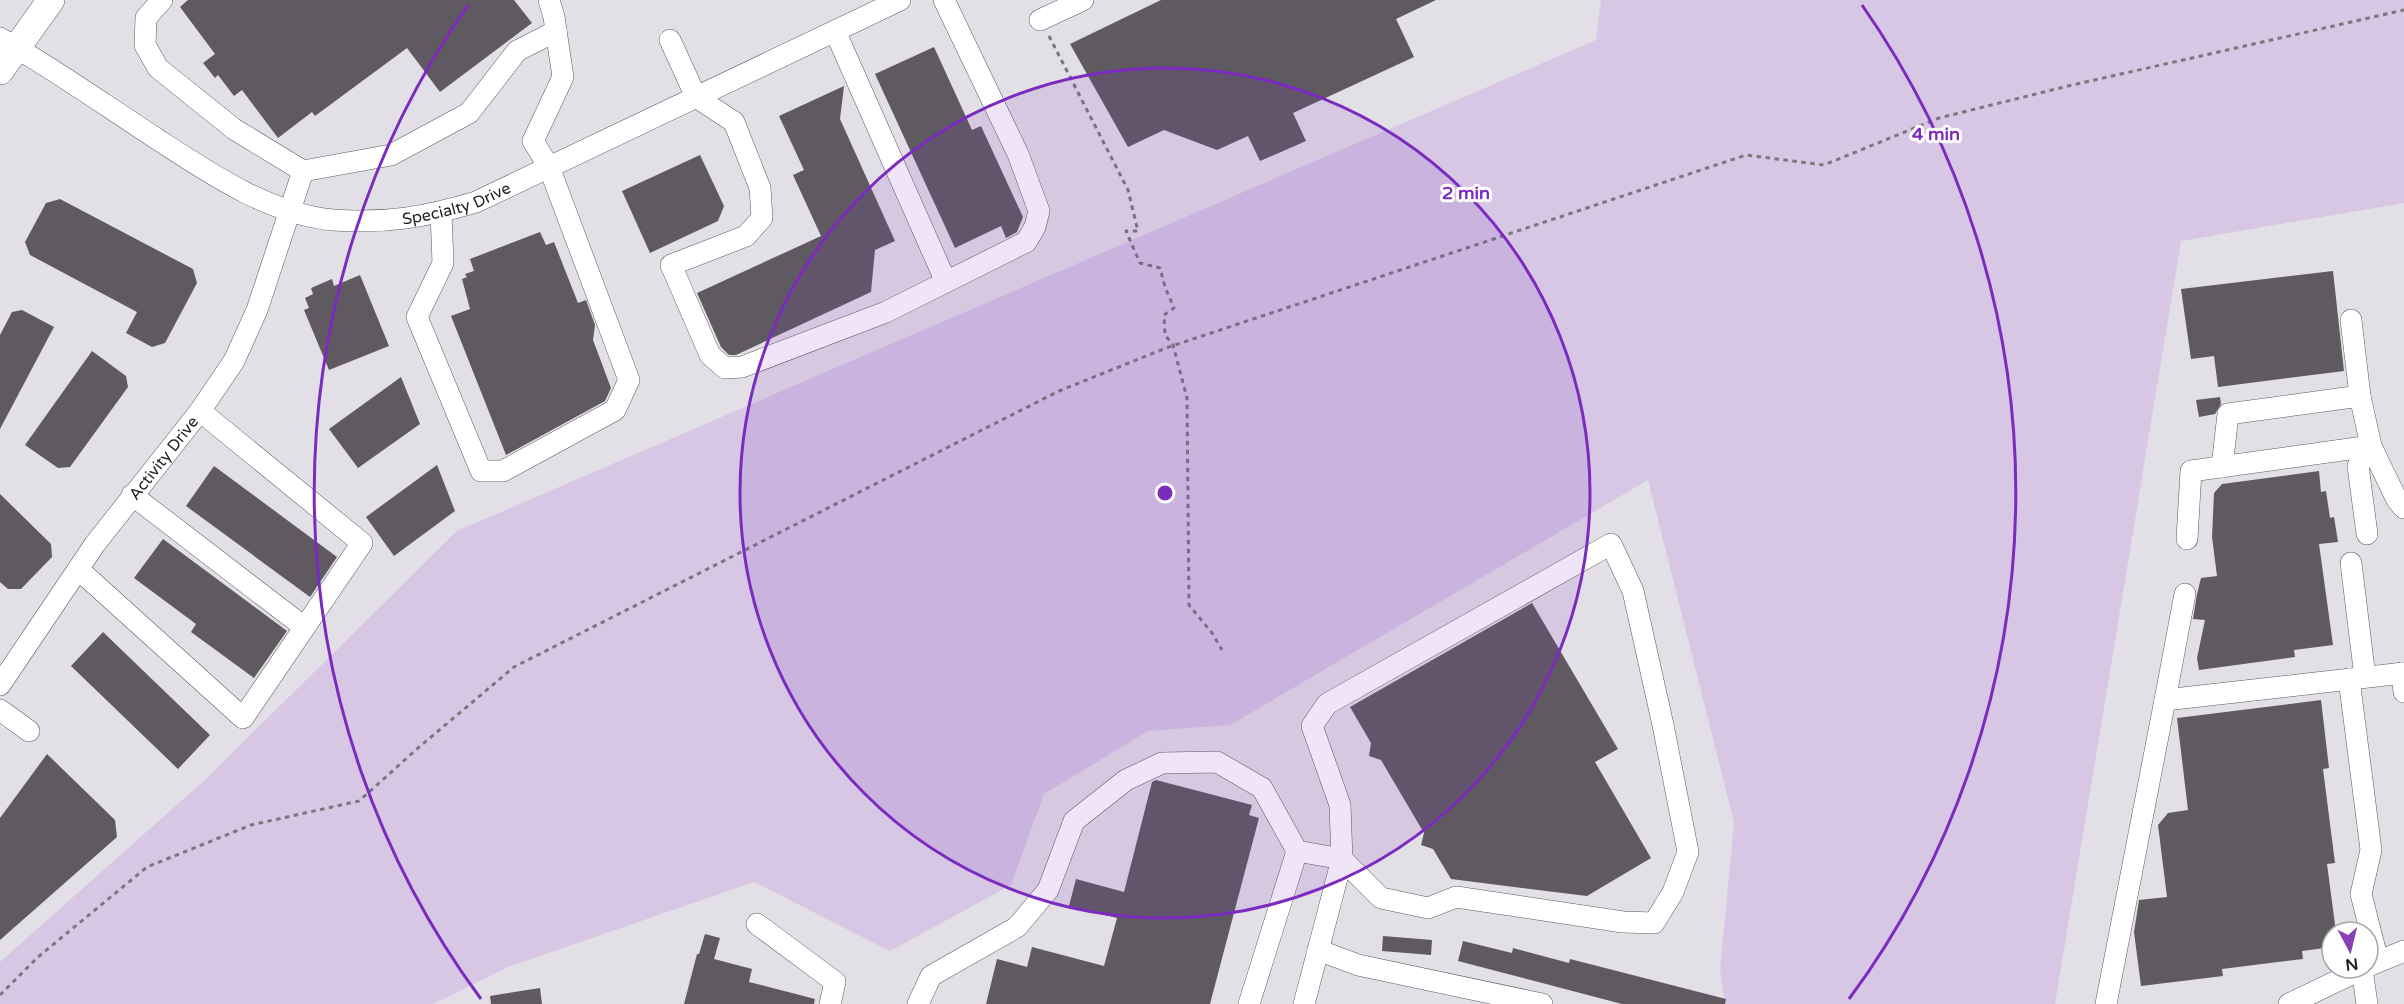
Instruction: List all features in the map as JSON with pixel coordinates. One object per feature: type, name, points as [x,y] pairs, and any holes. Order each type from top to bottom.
[{"type":"main road","points":[[0,71],[8,43],[51,0]]},
{"type":"street","points":[[162,0],[146,18],[145,45],[159,68],[234,129],[303,171],[391,154],[469,113],[517,51],[556,31]]},
{"type":"street","points":[[441,213],[443,263],[417,317],[481,471],[503,471],[615,410],[629,380],[549,167],[533,141],[562,77],[549,0]]},
{"type":"street","name":"Specialty Drive","points":[[8,43],[218,179],[288,210],[331,220],[383,221],[441,213],[476,202],[900,0]]},
{"type":"street","points":[[670,39],[696,97],[734,122],[760,188],[762,218],[746,236],[671,265],[710,355],[725,368],[742,367],[886,312],[1026,242],[1035,227],[1039,211],[1018,154],[944,0]]},
{"type":"street","points":[[1040,20],[1083,0]]},
{"type":"street","points":[[835,31],[946,282]]},
{"type":"street","name":"Activity Drive","points":[[0,685],[78,569],[132,495],[200,411],[234,361],[257,310],[288,210],[303,171]]},
{"type":"street","points":[[2351,320],[2360,396],[2371,446],[2397,500],[2404,508]]},
{"type":"street","points":[[2223,467],[2228,414],[2360,396]]},
{"type":"street","points":[[78,569],[243,717],[362,543],[200,411]]},
{"type":"street","points":[[2187,540],[2191,471],[2371,446]]},
{"type":"street","points":[[2367,534],[2358,466],[2371,446]]},
{"type":"street","points":[[132,495],[304,627]]},
{"type":"street","points":[[1297,851],[1342,859],[1381,898],[1428,908],[1456,897],[1623,922],[1654,923],[1673,892],[1688,852],[1633,591],[1611,544],[1327,704],[1312,726],[1340,805],[1342,859],[1304,1004]]},
{"type":"street","points":[[2351,563],[2357,678],[2371,850],[2361,894],[2364,920]]},
{"type":"street","points":[[2106,1004],[2185,594]]},
{"type":"street","points":[[2165,700],[2357,678],[2403,679]]},
{"type":"street","points":[[0,710],[30,731]]},
{"type":"street","points":[[918,1004],[932,975],[1017,927],[1025,918],[1048,890],[1074,821],[1126,780],[1162,763],[1217,762],[1262,788],[1297,851],[1249,1004]]},
{"type":"street","points":[[758,924],[835,982],[830,1004]]},
{"type":"street","points":[[1318,950],[1358,965],[1542,1004]]},
{"type":"street","points":[[2380,961],[2404,951]]},
{"type":"street","points":[[2289,1004],[2311,999],[2344,980]]},
{"type":"street","points":[[2367,1004],[2368,980]]},
{"type":"path","points":[[0,995],[38,957],[147,867],[251,825],[359,801],[514,667],[1059,391],[1173,345],[1746,155],[1824,165],[1939,118],[2244,45],[2404,10]]},
{"type":"path","points":[[1040,20],[1128,190],[1138,231],[1126,231],[1140,263],[1160,268],[1174,308],[1164,315],[1165,335],[1173,345],[1187,398],[1189,605],[1212,633],[1222,650]]},
{"type":"shaded area","points":[[1601,0],[2404,0],[2404,203],[2181,241],[2055,1004],[1725,1004],[1720,970],[1734,823],[1648,480],[1230,725],[1148,731],[1044,794],[1011,885],[890,951],[754,882],[508,967],[433,1004],[0,1004],[0,962],[206,779],[457,531],[1596,40]]},
{"type":"building","points":[[188,0],[514,0],[532,23],[440,92],[407,48],[315,116],[312,112],[278,138],[242,90],[234,96],[218,75],[215,78],[203,63],[215,54],[180,7]]},
{"type":"building","points":[[1161,0],[1436,0],[1396,19],[1414,57],[1293,113],[1306,141],[1260,161],[1248,136],[1217,150],[1164,130],[1128,147],[1070,44]]},
{"type":"building","points":[[934,47],[972,130],[981,126],[1023,217],[1017,232],[1006,238],[1001,226],[955,248],[875,74]]},
{"type":"building","points":[[844,86],[840,119],[895,241],[875,250],[871,292],[736,355],[729,355],[721,347],[697,293],[821,236],[793,175],[804,170],[779,116]]},
{"type":"building","points":[[700,155],[724,206],[718,221],[650,253],[622,191]]},
{"type":"building","points":[[60,199],[193,269],[197,283],[165,343],[152,347],[126,333],[137,312],[30,255],[25,242],[46,203]]},
{"type":"building","points":[[540,232],[546,245],[554,242],[578,303],[586,300],[595,325],[593,340],[611,388],[605,401],[506,455],[451,316],[470,309],[462,279],[467,277],[465,274],[474,271],[470,259]]},
{"type":"building","points":[[2333,271],[2344,371],[2218,387],[2214,356],[2191,359],[2181,289]]},
{"type":"building","points":[[360,275],[389,346],[329,370],[304,310],[309,308],[305,298],[313,294],[311,288],[332,279],[334,286]]},
{"type":"building","points":[[22,310],[54,327],[0,429],[0,335],[12,312]]},
{"type":"building","points":[[92,351],[126,376],[128,387],[70,467],[58,468],[25,445]]},
{"type":"building","points":[[401,377],[420,424],[358,468],[329,429]]},
{"type":"building","points":[[2220,397],[2221,404],[2215,414],[2199,417],[2196,400]]},
{"type":"building","points":[[437,465],[455,511],[394,556],[366,517]]},
{"type":"building","points":[[214,466],[337,557],[310,597],[186,506]]},
{"type":"building","points":[[2319,471],[2321,492],[2326,491],[2330,518],[2334,517],[2338,542],[2319,544],[2333,645],[2294,650],[2295,657],[2199,670],[2197,658],[2205,620],[2193,619],[2201,578],[2217,576],[2212,537],[2214,493],[2222,484]]},
{"type":"building","points":[[0,494],[51,544],[52,557],[21,589],[8,589],[0,582]]},
{"type":"building","points":[[163,539],[287,631],[254,678],[191,632],[196,624],[134,578]]},
{"type":"building","points":[[1532,603],[1618,749],[1595,762],[1651,858],[1587,896],[1451,879],[1433,849],[1421,845],[1424,833],[1381,760],[1369,756],[1371,743],[1350,707]]},
{"type":"building","points":[[103,632],[210,735],[178,769],[71,666]]},
{"type":"building","points":[[2321,700],[2329,768],[2323,769],[2335,863],[2327,864],[2334,920],[2320,920],[2320,949],[2302,951],[2303,959],[2222,969],[2223,976],[2141,986],[2134,932],[2139,900],[2167,897],[2158,825],[2168,813],[2188,810],[2177,718]]},
{"type":"building","points":[[47,754],[115,820],[117,837],[0,940],[0,818]]},
{"type":"building","points":[[1156,780],[1252,805],[1249,815],[1259,818],[1210,1004],[986,1004],[997,959],[1027,967],[1032,947],[1104,966],[1117,918],[1069,906],[1076,879],[1124,892],[1152,782]]},
{"type":"building","points":[[705,934],[720,938],[714,959],[752,969],[749,982],[815,999],[814,1004],[684,1004],[697,954],[699,954]]},
{"type":"building","points":[[1383,936],[1432,940],[1431,955],[1382,951]]},
{"type":"building","points":[[1463,941],[1512,953],[1513,948],[1569,963],[1570,959],[1726,999],[1725,1004],[1622,1004],[1458,961]]},
{"type":"building","points":[[540,988],[542,1004],[491,1004],[490,996]]}]
